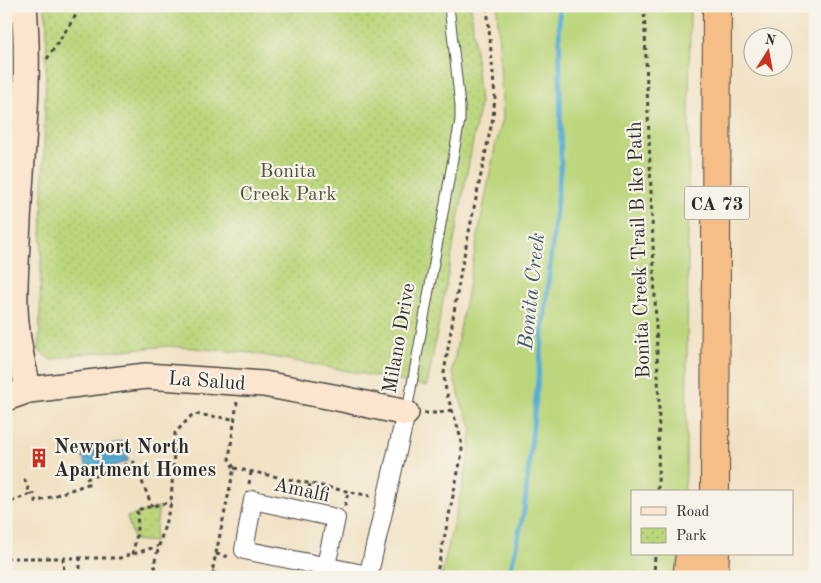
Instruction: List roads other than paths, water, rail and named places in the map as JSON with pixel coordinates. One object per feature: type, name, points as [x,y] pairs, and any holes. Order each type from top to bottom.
[{"type":"highway","name":"CA 73","points":[[715,490],[717,6]]},
{"type":"highway","points":[[700,490],[716,399]]},
{"type":"highway","points":[[687,577],[690,556]]},
{"type":"highway","points":[[714,556],[714,577]]},
{"type":"street","points":[[17,394],[15,285],[26,91],[27,36],[24,6]]},
{"type":"street","name":"La Salud","points":[[17,394],[146,376],[264,384],[406,413]]},
{"type":"street","name":"Milano Drive","points":[[368,576],[406,413]]},
{"type":"street","name":"Amalfi","points":[[326,566],[336,518],[253,500],[244,550],[368,576]]},
{"type":"lane","name":"Milano Drive","points":[[406,413],[460,120],[449,6]]},
{"type":"water","points":[[122,441],[129,461],[89,474],[82,455]]},
{"type":"waterway","name":"Bonita Creek","points":[[509,577],[524,511],[561,162],[559,6]]},
{"type":"place","name":"Newport North Apartment Homes","points":[[39,458]]},
{"type":"park label","name":"Bonita Creek Park","points":[[288,182]]}]
